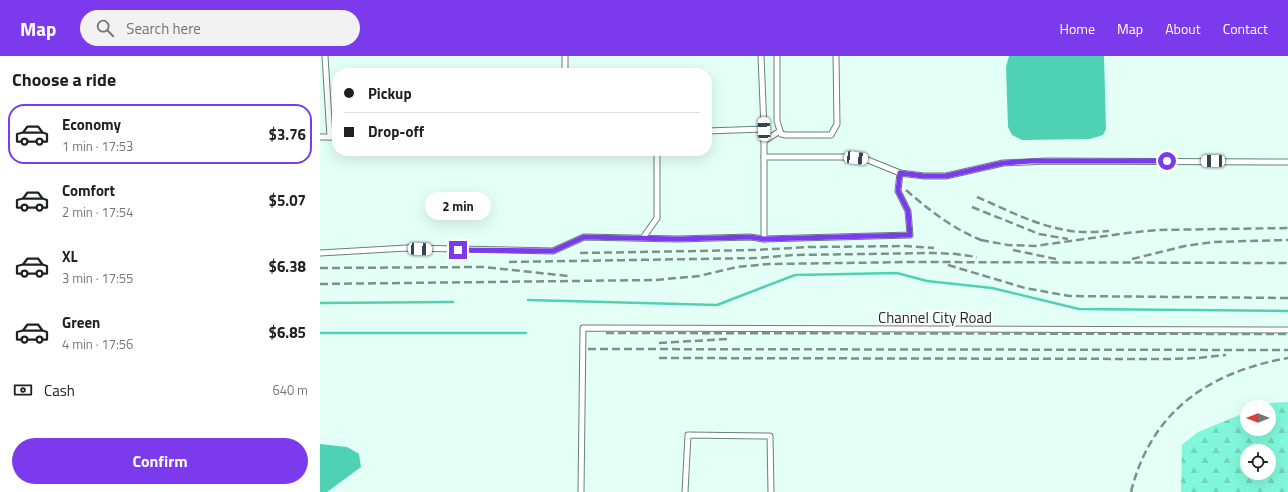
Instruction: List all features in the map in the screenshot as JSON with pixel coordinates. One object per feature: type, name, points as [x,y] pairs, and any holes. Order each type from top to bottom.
[{"type":"lane","points":[[320,137],[330,137],[325,56]]},
{"type":"lane","points":[[565,56],[565,68]]},
{"type":"lane","points":[[761,56],[764,129],[764,239]]},
{"type":"lane","points":[[777,56],[777,121],[781,134],[786,135],[831,135],[837,124],[836,56]]},
{"type":"lane","points":[[712,130],[764,129]]},
{"type":"lane","points":[[764,141],[780,130]]},
{"type":"lane","points":[[643,238],[657,218],[657,156]]},
{"type":"lane","points":[[764,156],[843,156],[868,160],[900,173],[924,176],[946,176],[1003,163],[1047,161],[1288,162]]},
{"type":"lane","points":[[320,253],[407,248],[553,251],[584,237],[678,239],[750,237],[764,239],[910,235],[908,211],[898,191],[900,173]]},
{"type":"lane","name":"Channel City Road","points":[[581,492],[583,328],[1288,330]]},
{"type":"lane","points":[[685,492],[688,435],[770,436],[771,492]]},
{"type":"green space","points":[[1288,402],[1288,492],[1181,492],[1182,445],[1198,432],[1240,415],[1240,436],[1276,436],[1276,403]]},
{"type":"shaded area","points":[[1009,56],[1104,56],[1106,129],[1103,135],[1090,139],[1022,140],[1012,135],[1008,127],[1006,67]]},
{"type":"shaded area","points":[[320,444],[347,447],[359,454],[361,467],[327,492],[320,492]]},
{"type":"waterway","points":[[528,300],[717,305],[795,275],[897,273],[927,281],[992,288],[1079,309],[1288,311]]},
{"type":"waterway","points":[[320,303],[453,302]]},
{"type":"waterway","points":[[320,333],[526,333]]},
{"type":"railway","points":[[906,190],[944,220],[964,232],[986,242]]},
{"type":"railway","points":[[977,197],[1020,216],[1054,228],[1082,232],[1109,231]]},
{"type":"railway","points":[[972,207],[1039,234],[1068,239]]},
{"type":"railway","points":[[981,240],[1008,245],[1035,246],[1157,230],[1288,228]]},
{"type":"railway","points":[[1132,259],[1185,246],[1213,242],[1288,240]]},
{"type":"railway","points":[[580,253],[755,250],[810,247],[906,246],[934,248]]},
{"type":"railway","points":[[1013,250],[1056,259]]},
{"type":"railway","points":[[509,262],[757,258],[794,255],[933,253],[977,257]]},
{"type":"railway","points":[[320,284],[655,280],[699,276],[737,267],[769,264],[911,262],[1288,263]]},
{"type":"railway","points":[[948,265],[1025,288],[1069,296],[1288,298]]},
{"type":"railway","points":[[320,268],[484,267],[568,276]]},
{"type":"railway","points":[[606,333],[1288,334]]},
{"type":"railway","points":[[659,343],[727,339]]},
{"type":"railway","points":[[588,349],[1288,350]]},
{"type":"railway","points":[[659,358],[1169,359],[1226,355]]},
{"type":"railway","points":[[1131,492],[1140,464],[1153,439],[1169,418],[1187,400],[1209,385],[1233,373],[1259,364],[1288,358]]},
{"type":"route","points":[[458,250],[553,251],[584,237],[678,239],[750,237],[764,239],[910,235],[908,211],[898,191],[900,173],[924,176],[946,176],[1003,163],[1032,161],[1167,161]]}]
